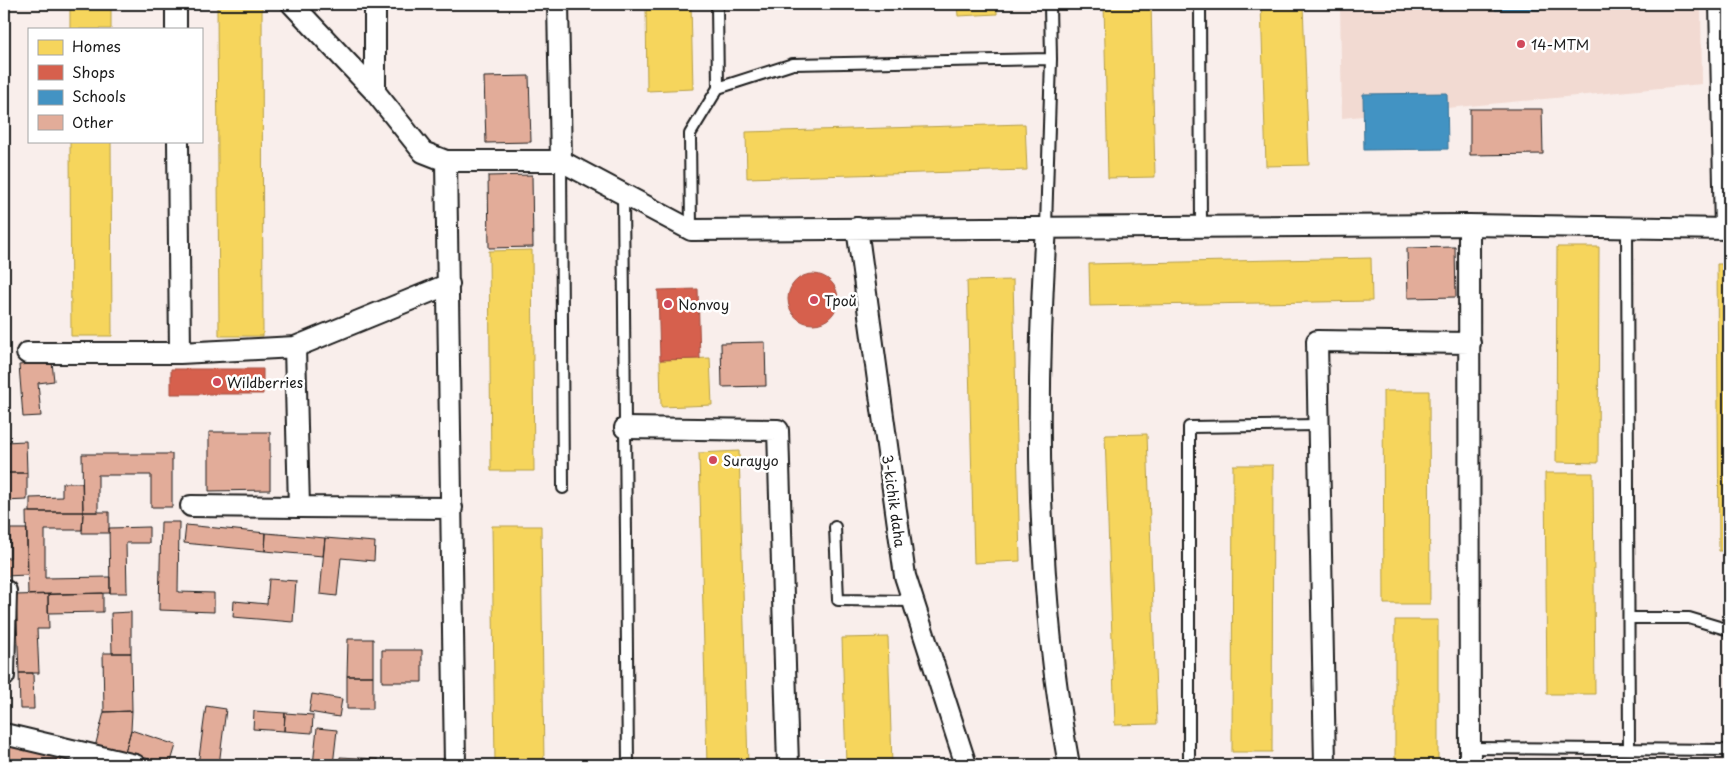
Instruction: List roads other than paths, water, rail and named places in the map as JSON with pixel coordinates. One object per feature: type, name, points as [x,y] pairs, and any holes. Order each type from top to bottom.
[{"type":"street","points":[[176,4],[176,28]]},
{"type":"street","points":[[292,4],[375,92],[423,152],[446,161],[561,162],[691,230],[1469,225],[1727,229],[1720,4]]},
{"type":"street","points":[[375,4],[375,92]]},
{"type":"street","points":[[558,4],[561,162]]},
{"type":"street","points":[[178,142],[180,353]]},
{"type":"street","points":[[446,161],[455,765]]},
{"type":"street","points":[[1469,225],[1471,757]]},
{"type":"street","points":[[1046,227],[1040,324],[1042,552],[1057,703],[1068,765]]},
{"type":"street","name":"3-kichik daha","points":[[857,228],[905,576],[966,765]]},
{"type":"street","points":[[27,353],[180,353],[295,347],[449,284]]},
{"type":"street","points":[[1325,765],[1317,341],[1470,343]]},
{"type":"street","points":[[295,347],[300,507]]},
{"type":"street","points":[[625,428],[778,430],[788,765]]},
{"type":"street","points":[[190,506],[452,508]]},
{"type":"street","points":[[4,591],[6,591],[4,676]]},
{"type":"street","points":[[4,734],[135,765]]},
{"type":"lane","points":[[691,230],[690,134],[718,88],[717,4]]},
{"type":"lane","points":[[1046,227],[1051,59],[1050,4]]},
{"type":"lane","points":[[1200,4],[1201,227]]},
{"type":"lane","points":[[718,88],[793,64],[1051,59]]},
{"type":"lane","points":[[561,162],[563,488]]},
{"type":"lane","points":[[623,195],[628,765]]},
{"type":"lane","points":[[1627,228],[1629,749]]},
{"type":"lane","points":[[1189,765],[1189,427],[1319,425]]},
{"type":"lane","points":[[835,527],[838,600],[913,601]]},
{"type":"lane","points":[[1629,618],[1689,618],[1729,630]]},
{"type":"lane","points":[[1471,757],[1629,749],[1729,750]]},
{"type":"place","name":"14-МТМ","points":[[1521,44]]},
{"type":"place","name":"Трой","points":[[814,300]]},
{"type":"place","name":"Nonvoy","points":[[668,304]]},
{"type":"place","name":"Wildberries","points":[[217,382]]},
{"type":"place","name":"Surayyo","points":[[713,460]]}]
